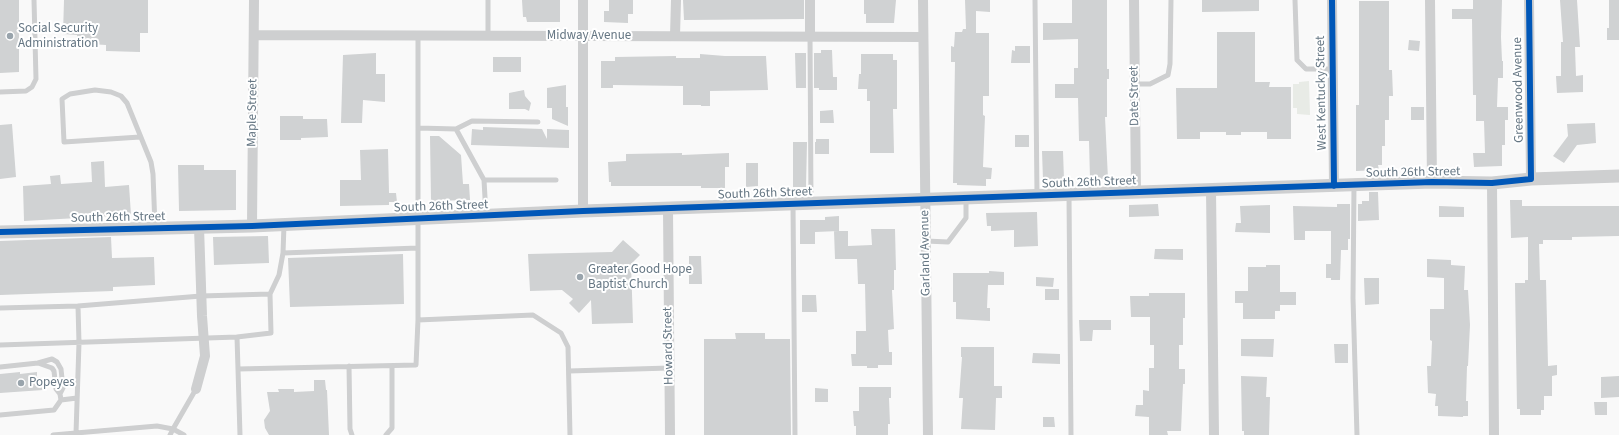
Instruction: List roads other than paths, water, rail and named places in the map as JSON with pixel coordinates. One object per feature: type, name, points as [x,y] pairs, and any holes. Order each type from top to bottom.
[{"type":"street","name":"Maple Street","points":[[252,226],[254,0]]},
{"type":"street","points":[[583,0],[583,212]]},
{"type":"street","points":[[675,36],[676,0]]},
{"type":"street","points":[[810,0],[810,36]]},
{"type":"street","name":"Garland Avenue","points":[[923,0],[928,435]]},
{"type":"street","name":"Date Street","points":[[1134,0],[1136,192]]},
{"type":"street","name":"West Kentucky Street","points":[[1332,0],[1334,186]]},
{"type":"street","points":[[1430,0],[1432,182]]},
{"type":"street","name":"Greenwood Avenue","points":[[1528,0],[1531,179]]},
{"type":"street","name":"Midway Avenue","points":[[254,35],[924,36]]},
{"type":"street","name":"South 26th Street","points":[[0,232],[252,226],[668,208],[1432,182],[1492,183],[1531,179],[1619,176]]},
{"type":"street","points":[[1492,183],[1494,435]]},
{"type":"street","points":[[1211,190],[1214,435]]},
{"type":"street","name":"Howard Street","points":[[668,208],[670,435]]},
{"type":"street","points":[[196,389],[205,356],[201,296],[199,227]]},
{"type":"lane","points":[[0,92],[26,90],[32,87],[36,79],[34,0]]},
{"type":"lane","points":[[488,0],[488,36]]},
{"type":"lane","points":[[1035,0],[1037,196]]},
{"type":"lane","points":[[1135,84],[1150,84],[1168,75],[1170,64],[1171,0]]},
{"type":"lane","points":[[1295,0],[1297,60],[1306,69],[1333,69]]},
{"type":"lane","points":[[238,369],[416,365],[418,320],[418,36]]},
{"type":"lane","points":[[810,36],[811,204]]},
{"type":"lane","points":[[140,137],[64,142],[62,99],[70,94],[95,90],[111,92],[121,96],[127,103],[150,162],[153,174],[155,228]]},
{"type":"lane","points":[[418,128],[456,129],[472,121],[538,122]]},
{"type":"lane","points":[[456,129],[484,180],[486,216]]},
{"type":"lane","points":[[484,180],[556,180]]},
{"type":"lane","points":[[1354,185],[1353,298],[1357,435]]},
{"type":"lane","points":[[1069,195],[1071,435]]},
{"type":"lane","points":[[926,241],[948,242],[966,218],[966,199]]},
{"type":"lane","points":[[793,204],[796,435]]},
{"type":"lane","points":[[0,346],[204,338],[271,333],[270,294],[279,275],[283,253],[284,224]]},
{"type":"lane","points":[[283,253],[418,248]]},
{"type":"lane","points":[[0,308],[78,306],[201,296],[270,294]]},
{"type":"lane","points":[[76,434],[79,343],[78,306]]},
{"type":"lane","points":[[418,320],[533,315],[561,333],[568,347],[570,435]]},
{"type":"lane","points":[[237,336],[240,435]]},
{"type":"lane","points":[[0,367],[38,363],[52,359],[57,362],[61,369],[63,388],[54,410],[0,415]]},
{"type":"lane","points":[[38,363],[52,368],[54,371],[56,389],[60,397]]},
{"type":"lane","points":[[349,366],[350,429],[352,435]]},
{"type":"lane","points":[[386,435],[392,428],[392,366]]},
{"type":"lane","points":[[569,371],[669,368]]},
{"type":"lane","points":[[170,435],[196,389]]},
{"type":"lane","points":[[60,397],[77,398]]},
{"type":"lane","points":[[53,435],[157,426],[173,429],[184,435]]},
{"type":"place","name":"Social Security Administration","points":[[10,36]]},
{"type":"place","name":"Greater Good Hope Baptist Church","points":[[580,277]]},
{"type":"place","name":"Popeyes","points":[[21,383]]}]
